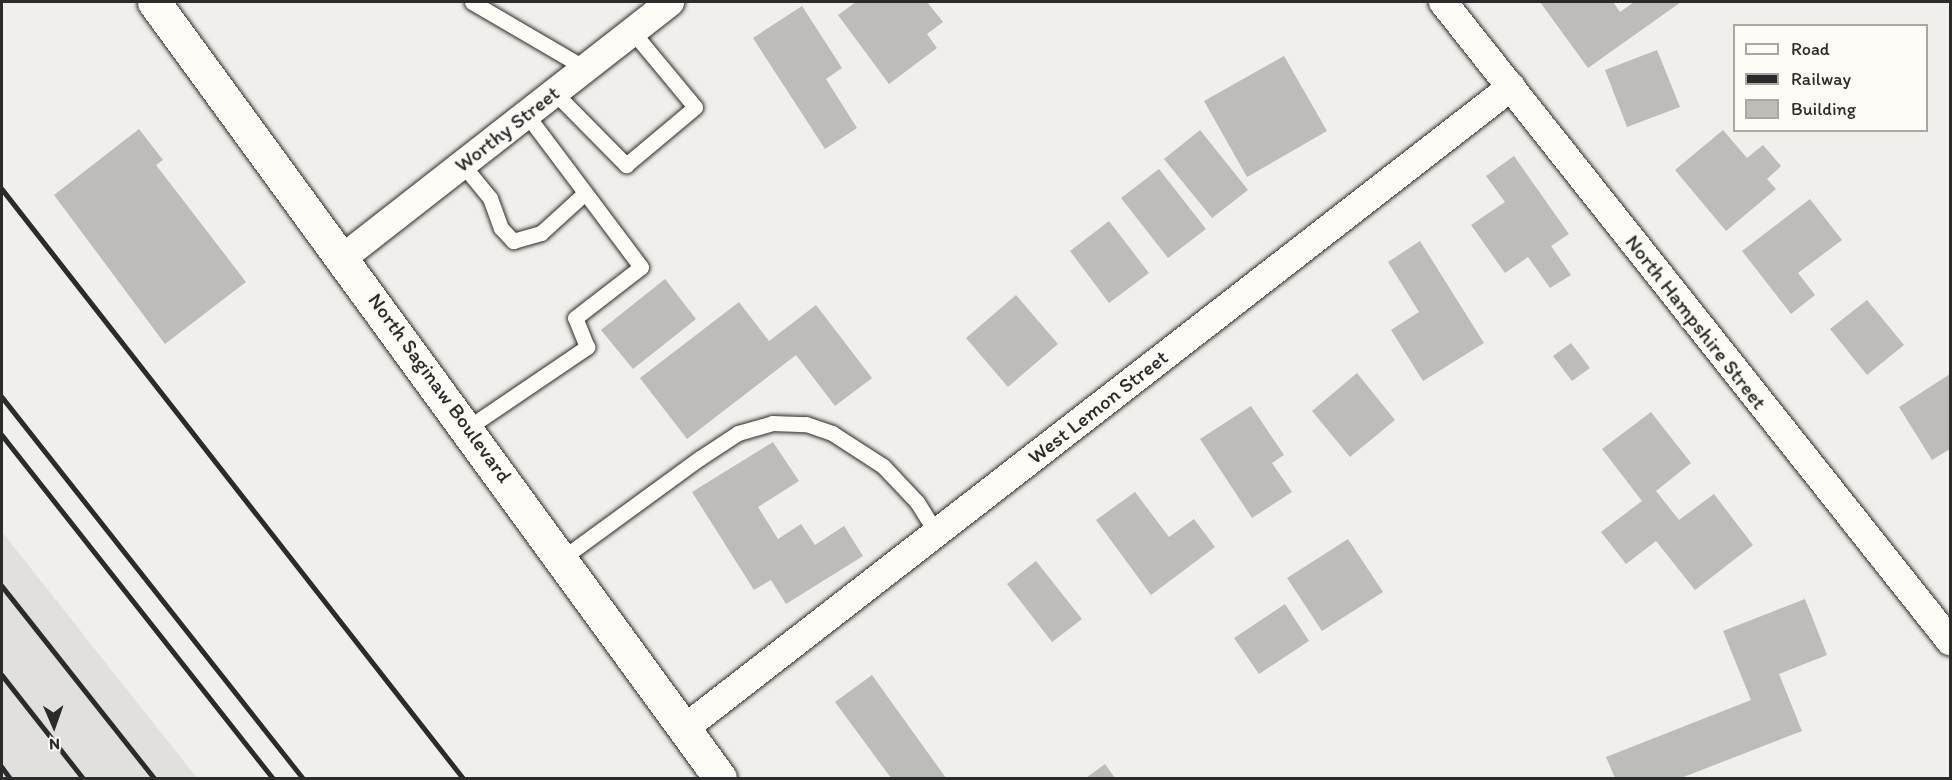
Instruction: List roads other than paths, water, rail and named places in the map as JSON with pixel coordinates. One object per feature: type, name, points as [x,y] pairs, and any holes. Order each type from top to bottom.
[{"type":"main road","name":"North Saginaw Boulevard","points":[[154,2],[564,557],[720,778]]},
{"type":"street","name":"Worthy Street","points":[[344,257],[670,2]]},
{"type":"street","name":"North Hampshire Street","points":[[1443,2],[1950,642]]},
{"type":"street","name":"West Lemon Street","points":[[685,729],[1510,87]]},
{"type":"lane","points":[[472,2],[585,68]]},
{"type":"lane","points":[[554,92],[626,165],[695,107],[632,31]]},
{"type":"lane","points":[[469,427],[587,347],[575,318],[641,267],[526,114]]},
{"type":"lane","points":[[462,164],[490,198],[501,228],[513,241],[541,233],[585,193]]},
{"type":"lane","points":[[564,557],[738,433],[772,423],[806,424],[832,433],[883,466],[917,502],[936,533]]},
{"type":"railway","points":[[2,189],[463,778]]},
{"type":"railway","points":[[2,397],[303,778]]},
{"type":"railway","points":[[2,435],[273,778]]},
{"type":"railway","points":[[2,586],[154,778]]},
{"type":"railway","points":[[2,675],[83,778]]},
{"type":"railway","points":[[2,767],[10,778]]}]
